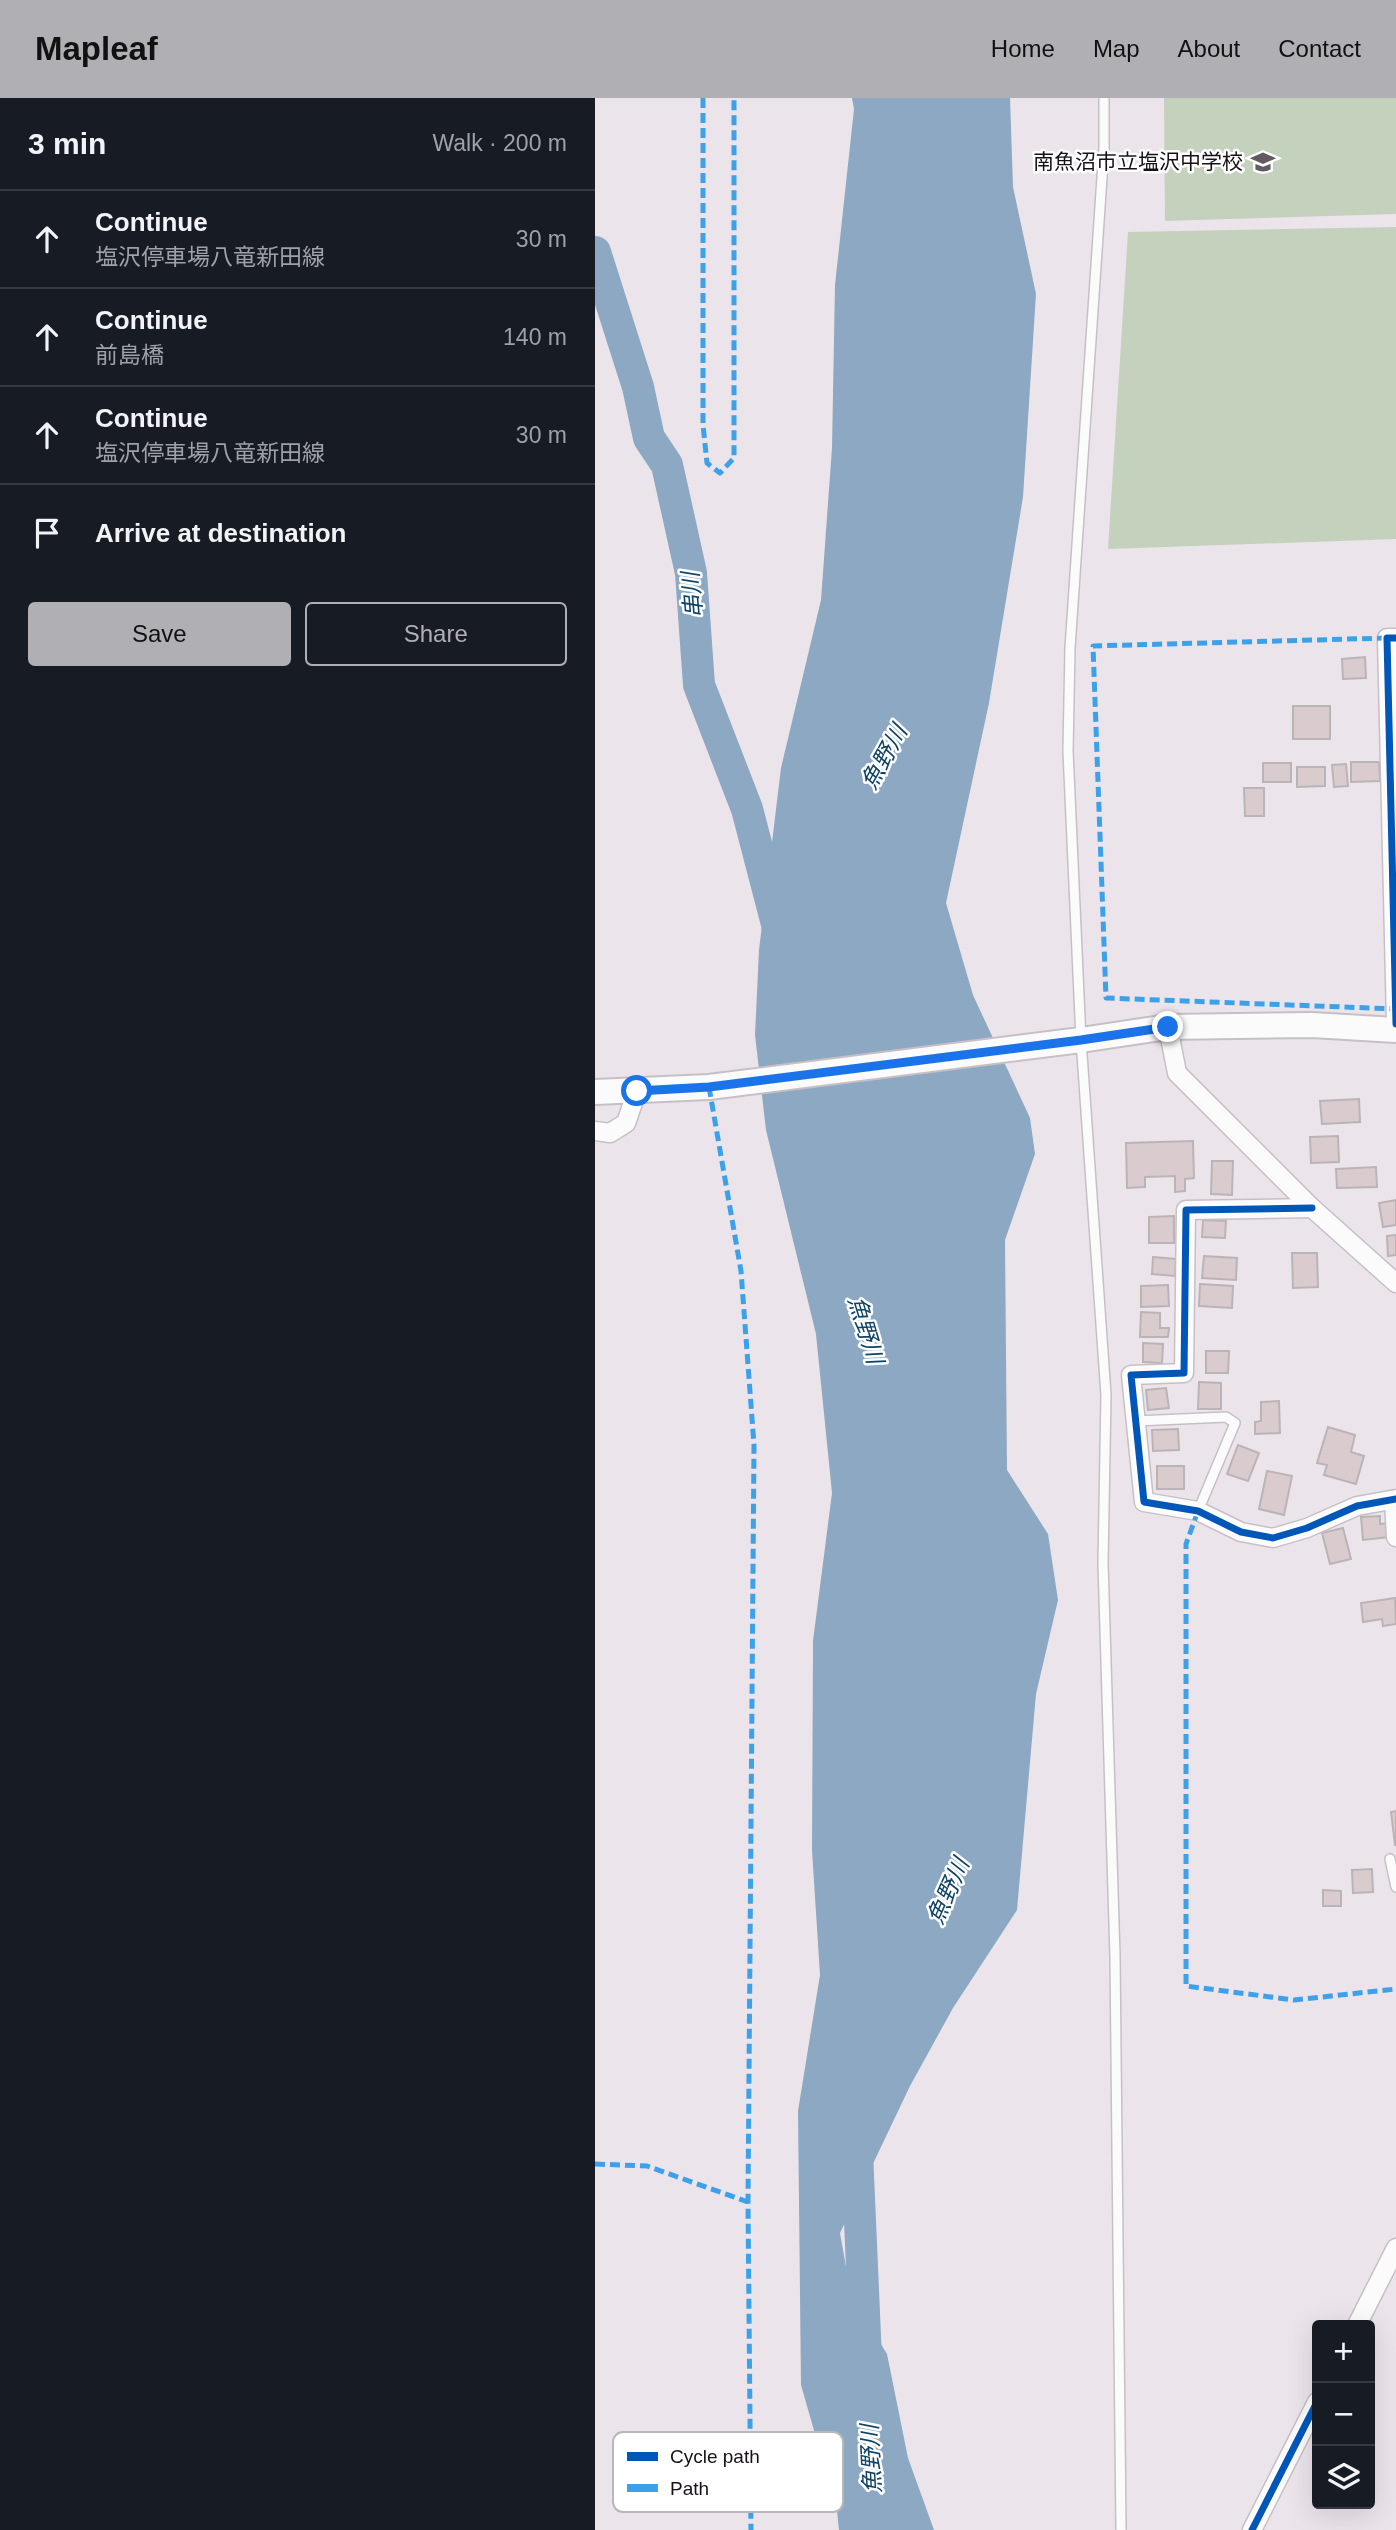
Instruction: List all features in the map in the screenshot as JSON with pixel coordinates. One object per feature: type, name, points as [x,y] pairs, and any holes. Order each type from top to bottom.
[{"type":"main road","points":[[595,1092],[709,1087],[1168,1027],[1313,1025],[1396,1030]]},
{"type":"street","points":[[1396,638],[1387,638],[1396,1024]]},
{"type":"street","points":[[1168,1027],[1177,1073],[1312,1208],[1396,1283]]},
{"type":"street","points":[[595,1131],[610,1133],[626,1123],[637,1091]]},
{"type":"street","points":[[1312,1208],[1186,1210],[1184,1373],[1131,1375],[1144,1502],[1198,1511],[1241,1532],[1273,1538],[1307,1528],[1357,1506],[1395,1500],[1396,1537]]},
{"type":"street","points":[[1360,2320],[1396,2248]]},
{"type":"street","points":[[1256,2529],[1312,2412]]},
{"type":"lane","points":[[1104,98],[1104,148],[1070,661],[1068,751],[1081,1040],[1106,1395],[1103,1563],[1115,1956],[1121,2530]]},
{"type":"lane","points":[[1136,1421],[1226,1417],[1235,1423],[1198,1511]]},
{"type":"lane","points":[[1390,1858],[1396,1888]]},
{"type":"green space","name":"南魚沼市立塩沢中学校","points":[[1164,98],[1396,98],[1396,214],[1165,221]]},
{"type":"green space","points":[[1396,227],[1396,539],[1108,549],[1128,232]]},
{"type":"water","points":[[852,98],[1010,98],[1013,187],[1036,294],[1023,497],[989,703],[946,903],[973,995],[1030,1118],[1035,1154],[1005,1240],[1007,1470],[1048,1534],[1058,1600],[1036,1694],[1017,1910],[953,2008],[910,2086],[840,2233],[851,2295],[887,2354],[908,2458],[934,2530],[839,2530],[837,2512],[843,2512],[843,2432],[814,2432],[801,2385],[798,2111],[820,1975],[812,1850],[813,1641],[832,1493],[816,1334],[766,1130],[755,1035],[759,950],[781,768],[821,600],[832,448],[835,285],[854,109]]},
{"type":"building","points":[[1365,657],[1366,678],[1343,679],[1342,659]]},
{"type":"building","points":[[1293,706],[1330,706],[1330,739],[1293,739]]},
{"type":"building","points":[[1351,762],[1379,762],[1380,781],[1351,782]]},
{"type":"building","points":[[1263,763],[1291,763],[1291,782],[1263,782]]},
{"type":"building","points":[[1346,764],[1348,786],[1334,787],[1332,765]]},
{"type":"building","points":[[1297,767],[1325,767],[1325,786],[1297,787]]},
{"type":"building","points":[[1244,788],[1264,788],[1264,816],[1245,816]]},
{"type":"building","points":[[1359,1099],[1360,1122],[1322,1124],[1320,1101]]},
{"type":"building","points":[[1338,1136],[1339,1162],[1311,1163],[1310,1137]]},
{"type":"building","points":[[1193,1141],[1194,1178],[1185,1179],[1185,1191],[1175,1192],[1175,1176],[1145,1177],[1145,1187],[1127,1188],[1126,1143]]},
{"type":"building","points":[[1212,1161],[1233,1161],[1232,1195],[1211,1194]]},
{"type":"building","points":[[1376,1167],[1377,1187],[1337,1188],[1336,1169]]},
{"type":"building","points":[[1396,1200],[1396,1225],[1383,1227],[1379,1203]]},
{"type":"building","points":[[1174,1216],[1174,1243],[1149,1243],[1149,1217]]},
{"type":"building","points":[[1203,1220],[1226,1221],[1225,1238],[1202,1237]]},
{"type":"building","points":[[1396,1235],[1396,1255],[1388,1256],[1387,1236]]},
{"type":"building","points":[[1292,1253],[1317,1253],[1318,1287],[1293,1288]]},
{"type":"building","points":[[1204,1256],[1237,1258],[1236,1280],[1202,1278]]},
{"type":"building","points":[[1153,1257],[1176,1259],[1175,1276],[1152,1274]]},
{"type":"building","points":[[1200,1284],[1233,1286],[1232,1308],[1199,1306]]},
{"type":"building","points":[[1168,1285],[1169,1306],[1141,1307],[1141,1286]]},
{"type":"building","points":[[1141,1312],[1160,1313],[1160,1328],[1169,1328],[1168,1337],[1140,1337]]},
{"type":"building","points":[[1143,1343],[1163,1344],[1162,1363],[1143,1362]]},
{"type":"building","points":[[1206,1351],[1229,1351],[1228,1373],[1206,1373]]},
{"type":"building","points":[[1199,1382],[1221,1383],[1221,1409],[1198,1409]]},
{"type":"building","points":[[1166,1388],[1169,1408],[1148,1410],[1146,1390]]},
{"type":"building","points":[[1279,1401],[1280,1433],[1255,1434],[1255,1422],[1261,1421],[1261,1402]]},
{"type":"building","points":[[1328,1427],[1355,1435],[1351,1452],[1364,1456],[1356,1484],[1324,1475],[1327,1465],[1317,1463]]},
{"type":"building","points":[[1178,1429],[1179,1450],[1153,1451],[1152,1430]]},
{"type":"building","points":[[1238,1445],[1259,1453],[1248,1481],[1227,1474]]},
{"type":"building","points":[[1157,1466],[1184,1466],[1184,1489],[1157,1489]]},
{"type":"building","points":[[1267,1471],[1292,1476],[1284,1515],[1259,1509]]},
{"type":"building","points":[[1380,1516],[1380,1524],[1388,1523],[1389,1537],[1363,1540],[1361,1517]]},
{"type":"building","points":[[1343,1528],[1351,1559],[1330,1564],[1322,1533]]},
{"type":"building","points":[[1395,1598],[1396,1624],[1383,1626],[1382,1619],[1363,1622],[1361,1603]]},
{"type":"building","points":[[1396,1811],[1396,1845],[1395,1845],[1391,1812]]},
{"type":"building","points":[[1372,1869],[1373,1892],[1353,1893],[1352,1870]]},
{"type":"building","points":[[1323,1890],[1341,1891],[1341,1906],[1323,1906]]},
{"type":"waterway","name":"串川","points":[[595,252],[638,387],[649,438],[667,465],[691,573],[699,685],[747,809],[778,928]]},
{"type":"waterway","name":"魚野川","points":[[857,2152],[866,2359]]},
{"type":"marked path","points":[[703,98],[703,425],[707,463],[720,473],[734,458],[734,98]]},
{"type":"marked path","points":[[1387,638],[1093,646],[1106,998],[1396,1009]]},
{"type":"marked path","points":[[709,1087],[741,1271],[754,1445],[748,2202],[750,2432]]},
{"type":"marked path","points":[[1198,1511],[1186,1544],[1186,1986],[1294,2000],[1396,1989]]},
{"type":"marked path","points":[[595,2164],[647,2166],[748,2202]]},
{"type":"marked path","points":[[751,2512],[751,2530]]},
{"type":"cycle path","points":[[1396,638],[1387,638],[1396,1024]]},
{"type":"cycle path","points":[[1312,1208],[1186,1210],[1184,1373],[1131,1375],[1144,1502],[1198,1511],[1241,1532],[1273,1538],[1307,1528],[1357,1506],[1396,1499]]},
{"type":"cycle path","points":[[1252,2530],[1312,2412]]},
{"type":"place","name":"南魚沼市立塩沢中学校","points":[[1263,162]]},
{"type":"route","points":[[637,1091],[709,1087],[1168,1027]]}]
